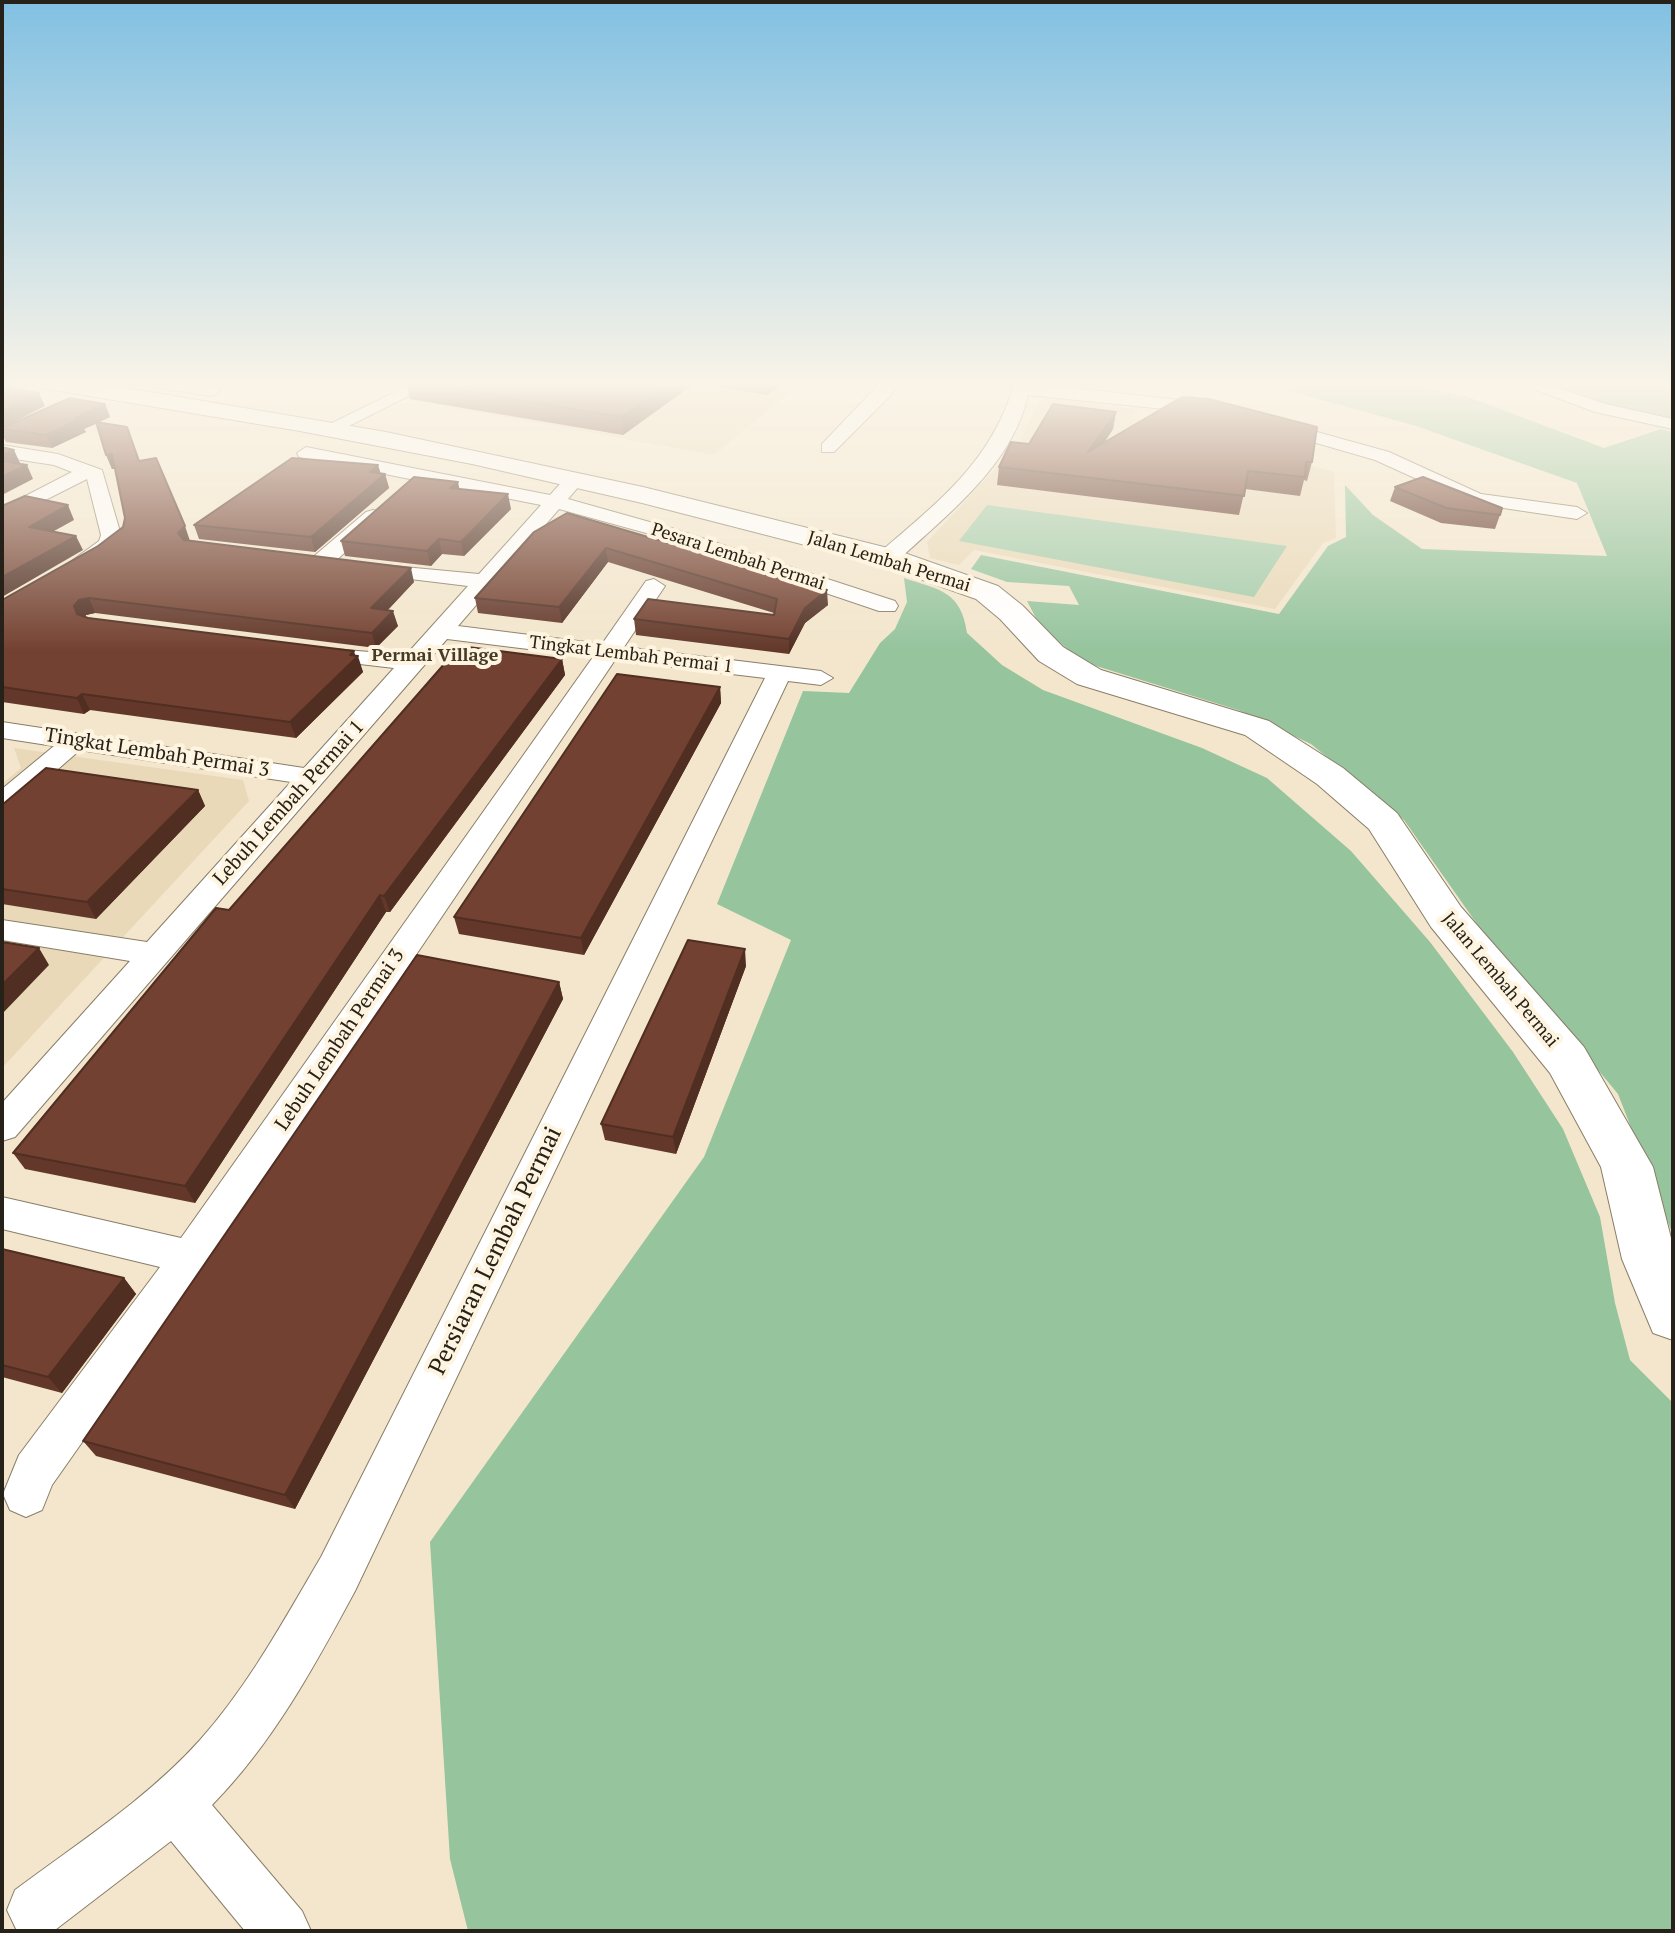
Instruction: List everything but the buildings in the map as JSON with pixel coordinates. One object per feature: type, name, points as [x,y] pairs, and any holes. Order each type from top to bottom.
[{"type":"main road","name":"Jalan Lembah Permai","points":[[543,471],[886,559],[979,589],[1001,601],[1041,645],[1066,666],[1089,677],[1257,728],[1330,776],[1383,821],[1446,917],[1567,1060],[1627,1167],[1649,1259],[1673,1315]]},
{"type":"street","points":[[2,516],[87,471]]},
{"type":"street","points":[[56,578],[96,554],[108,544],[111,535],[98,479],[90,471]]},
{"type":"street","name":"Pesara Lembah Permai","points":[[412,471],[555,502],[664,532],[887,606]]},
{"type":"street","points":[[886,559],[975,471]]},
{"type":"street","points":[[1414,471],[1477,499],[1577,513]]},
{"type":"street","points":[[422,473],[314,561],[485,581]]},
{"type":"street","name":"Lebuh Lembah Permai 1","points":[[2,1127],[576,478]]},
{"type":"street","name":"Lebuh Lembah Permai 3","points":[[26,1494],[35,1471],[190,1257],[654,586]]},
{"type":"street","name":"Tingkat Lembah Permai 1","points":[[441,631],[821,678]]},
{"type":"street","points":[[291,649],[413,663]]},
{"type":"street","name":"Persiaran Lembah Permai","points":[[35,1910],[174,1802],[237,1737],[290,1659],[338,1574],[779,674]]},
{"type":"street","name":"Tingkat Lembah Permai 3","points":[[2,730],[312,777]]},
{"type":"street","points":[[2,803],[75,741]]},
{"type":"street","points":[[2,930],[155,954]]},
{"type":"street","points":[[2,1213],[190,1257]]},
{"type":"street","points":[[174,1802],[282,1931]]},
{"type":"shaded area","points":[[993,471],[1334,472],[1336,538],[1323,543],[1275,609],[974,550],[959,565],[930,558],[927,542]]},
{"type":"shaded area","points":[[14,748],[243,780],[249,801],[2,1068],[2,784],[21,768]]},
{"type":"green space","points":[[1544,471],[1673,471],[1673,1235],[1618,1094],[1477,924],[1404,820],[1311,744],[1238,710],[1080,661],[1038,622],[1027,601],[1079,605],[1069,586],[1007,582],[971,569],[981,555],[1279,614],[1328,546],[1346,537],[1345,485],[1373,515],[1422,549],[1607,556],[1577,483]]},
{"type":"green space","points":[[987,505],[1287,546],[1254,597],[959,541]]},
{"type":"green space","points":[[904,578],[947,594],[960,608],[967,633],[1002,665],[1043,690],[1202,748],[1267,778],[1351,851],[1430,942],[1513,1052],[1563,1129],[1600,1217],[1615,1303],[1630,1360],[1673,1403],[1673,1931],[468,1931],[450,1859],[430,1542],[704,1157],[791,940],[717,904],[803,691],[849,693],[880,643],[895,629],[907,602]]},
{"type":"district","name":"Permai Village","points":[[435,656]]}]
